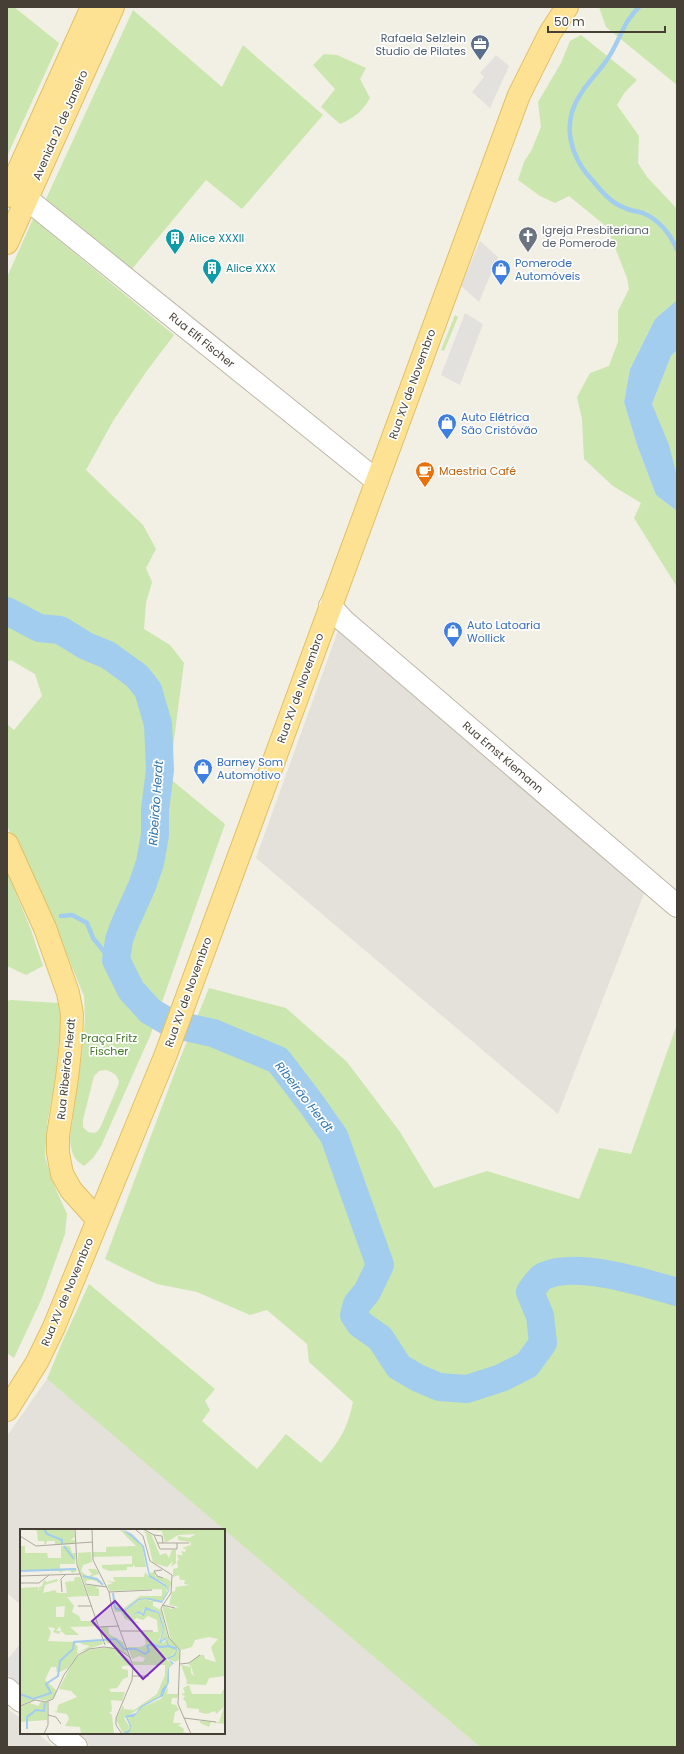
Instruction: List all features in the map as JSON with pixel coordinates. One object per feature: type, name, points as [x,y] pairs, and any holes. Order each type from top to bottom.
[{"type":"main road","name":"Avenida 21 de Janeiro","points":[[7,243],[17,198],[92,7]]},
{"type":"main road","name":"Avenida 21 de Janeiro","points":[[17,198],[112,7]]},
{"type":"main road","name":"Rua XV de Novembro","points":[[7,1410],[37,1362],[54,1327],[166,1054],[519,95],[550,33],[568,7]]},
{"type":"main road","name":"Rua Ribeirão Herdt","points":[[7,844],[45,928],[68,992],[72,1014],[71,1042],[58,1135],[58,1153],[62,1174],[71,1190],[98,1220]]},
{"type":"street","name":"Rua Elfi Fischer","points":[[17,198],[377,481]]},
{"type":"street","name":"Rua Ernst Klemann","points":[[330,606],[350,626],[677,906]]},
{"type":"street","points":[[7,1689],[20,1700]]},
{"type":"street","points":[[60,1734],[76,1747]]},
{"type":"shaded area","points":[[496,55],[509,66],[490,108],[472,92],[484,77],[480,73]]},
{"type":"shaded area","points":[[480,241],[498,257],[479,302],[461,286]]},
{"type":"shaded area","points":[[465,313],[483,324],[460,385],[441,375]]},
{"type":"shaded area","points":[[339,628],[645,891],[558,1114],[256,858]]},
{"type":"shaded area","points":[[47,1379],[224,1529],[20,1529],[20,1604],[7,1593],[7,1436]]},
{"type":"shaded area","points":[[225,1530],[480,1747],[91,1747],[76,1734],[225,1734]]},
{"type":"shaded area","points":[[20,1644],[20,1685],[7,1674],[7,1660]]},
{"type":"shaded area","points":[[7,1708],[20,1718],[20,1734],[38,1734],[54,1747],[7,1747]]},
{"type":"shaded area","points":[[79,1734],[130,1734],[119,1747],[95,1747]]},
{"type":"green space","points":[[7,7],[14,7],[59,43],[7,156]]},
{"type":"green space","points":[[599,7],[677,7],[677,85],[606,27]]},
{"type":"green space","points":[[133,10],[222,87],[243,45],[323,115],[242,209],[206,180],[132,269],[46,199]]},
{"type":"green space","points":[[581,35],[637,80],[625,92],[617,105],[639,136],[638,163],[647,177],[677,209],[677,300],[655,319],[630,369],[624,402],[637,445],[656,495],[677,511],[677,587],[634,518],[641,503],[613,486],[584,459],[582,419],[577,397],[590,373],[609,366],[618,342],[618,311],[629,289],[627,278],[607,227],[569,196],[555,203],[540,196],[518,180],[524,162],[532,149],[541,127],[538,102],[561,63],[570,41]]},
{"type":"green space","points":[[324,54],[337,55],[366,68],[360,79],[370,98],[358,114],[340,124],[321,107],[335,89],[313,65]]},
{"type":"green space","name":"Praça Fritz Fischer","points":[[33,219],[174,335],[146,372],[113,421],[86,470],[143,525],[156,549],[146,568],[152,582],[146,603],[144,629],[170,645],[184,663],[169,778],[225,824],[150,1036],[101,1146],[93,1158],[84,1166],[73,1154],[70,1137],[83,1046],[85,1018],[84,996],[52,919],[7,826],[7,724],[14,730],[42,696],[35,674],[11,660],[7,662],[7,277]],"holes":[[[106,1070],[117,1076],[119,1083],[98,1131],[94,1133],[88,1132],[83,1127],[83,1120],[94,1076],[99,1071]]]},
{"type":"green space","points":[[455,315],[458,317],[444,351],[441,350]]},
{"type":"green space","points":[[677,350],[677,477],[652,404],[671,356]]},
{"type":"green space","points":[[7,871],[31,930],[43,966],[26,975],[7,966]]},
{"type":"green space","points":[[209,988],[286,1008],[347,1062],[400,1132],[434,1188],[487,1171],[579,1199],[599,1148],[631,1154],[677,1024],[677,1747],[480,1747],[47,1379],[89,1284],[215,1389],[205,1401],[210,1410],[202,1421],[257,1469],[286,1434],[321,1463],[342,1435],[348,1421],[353,1402],[309,1362],[307,1344],[267,1310],[250,1315],[197,1292],[157,1284],[105,1259],[179,1061]]},
{"type":"green space","points":[[7,1001],[58,1003],[61,1020],[55,1079],[47,1124],[45,1157],[54,1185],[67,1214],[65,1234],[42,1298],[14,1358],[7,1353]]},
{"type":"water","points":[[677,300],[677,350],[671,356],[652,404],[669,445],[677,477],[677,511],[656,495],[637,445],[624,402],[630,369],[655,319]]},
{"type":"waterway","points":[[639,7],[628,20],[614,48],[574,106],[571,117],[571,140],[574,151],[585,172],[603,193],[620,206],[629,210],[643,213],[654,219],[671,238],[677,250]]},
{"type":"waterway","name":"Ribeirão Herdt","points":[[7,611],[39,628],[60,630],[86,646],[108,655],[137,676],[148,690],[158,724],[160,770],[155,810],[155,835],[150,863],[119,940],[116,960],[131,990],[150,1011],[172,1024],[213,1033],[278,1060],[334,1136],[380,1265],[367,1292],[357,1304],[354,1315],[360,1324],[380,1338],[399,1367],[418,1378],[439,1387],[467,1389],[501,1378],[527,1365],[543,1343],[540,1316],[530,1292],[542,1277],[558,1272],[574,1271],[610,1275],[677,1292]]},
{"type":"waterway","points":[[61,916],[72,915],[87,923],[93,938],[106,954],[116,960]]},
{"type":"place","name":"Rafaela Selzlein Studio de Pilates","points":[[480,61]]},
{"type":"place","name":"Igreja Presbiteriana de Pomerode","points":[[528,253]]},
{"type":"place","name":"Alice XXXII","points":[[175,255]]},
{"type":"place","name":"Alice XXX","points":[[212,285]]},
{"type":"place","name":"Pomerode Automóveis","points":[[501,286]]},
{"type":"place","name":"Auto Elétrica São Cristóvão","points":[[447,440]]},
{"type":"place","name":"Maestria Café","points":[[425,488]]},
{"type":"place","name":"Auto Latoaria Wollick","points":[[453,648]]},
{"type":"place","name":"Barney Som Automotivo","points":[[203,785]]}]
